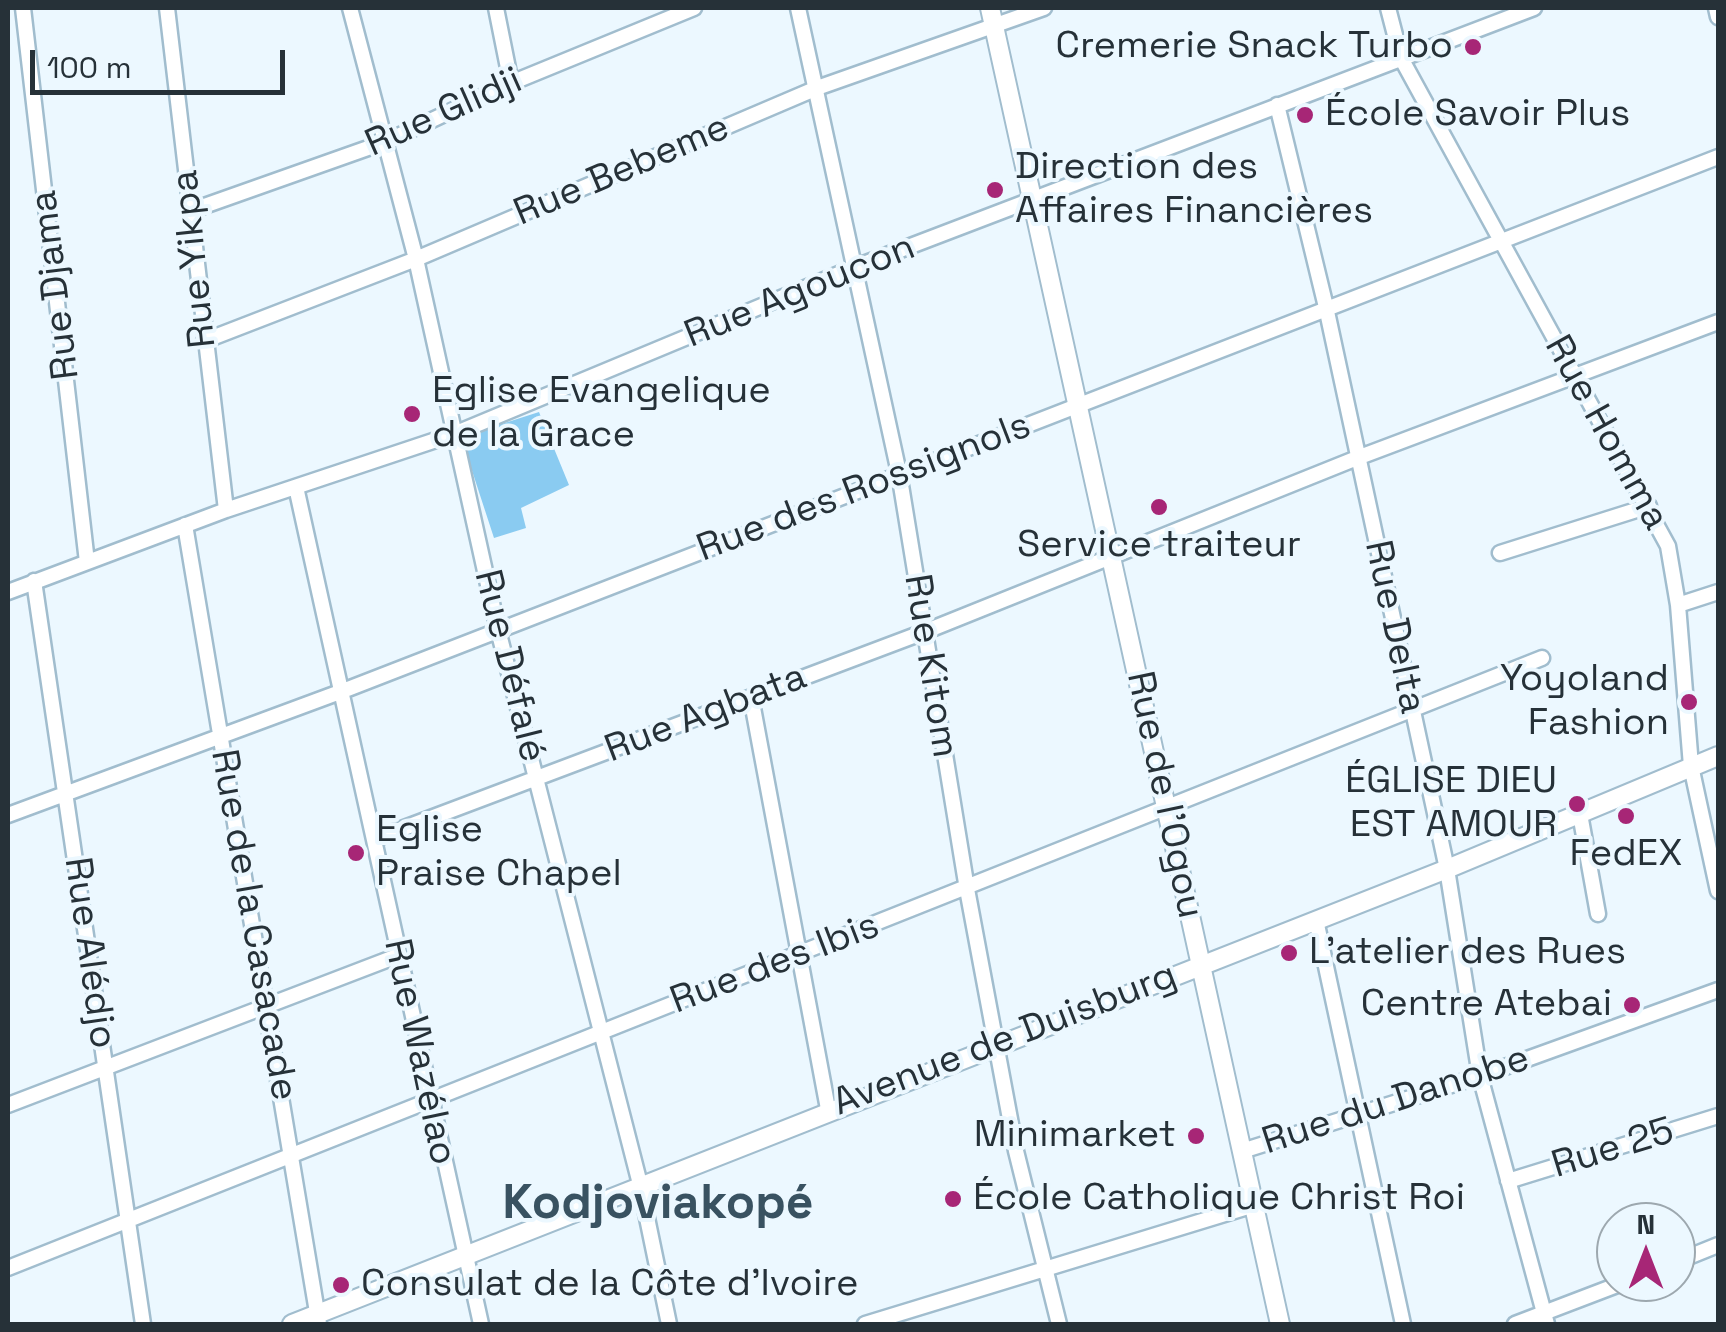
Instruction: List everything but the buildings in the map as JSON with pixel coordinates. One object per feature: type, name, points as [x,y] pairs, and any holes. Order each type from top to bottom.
[{"type":"street","name":"Rue Djama","points":[[23,8],[88,562]]},
{"type":"street","name":"Rue Yikpa","points":[[168,8],[226,510]]},
{"type":"street","name":"Rue Défalé","points":[[350,8],[416,259],[498,630],[640,1184],[669,1324]]},
{"type":"street","points":[[496,8],[510,83]]},
{"type":"street","name":"Rue Glidji","points":[[190,211],[386,142],[664,13],[694,8]]},
{"type":"street","name":"Rue Kitom","points":[[798,8],[900,473],[966,889],[1059,1324]]},
{"type":"street","points":[[990,8],[1112,559]]},
{"type":"street","name":"Rue Bebeme","points":[[204,341],[416,259],[817,88],[1044,8]]},
{"type":"street","name":"Rue Homma","points":[[1388,8],[1401,58],[1499,244],[1649,506],[1671,555],[1691,766],[1718,891]]},
{"type":"street","name":"Rue Agoucon","points":[[8,592],[226,510],[454,434],[853,268],[1534,8]]},
{"type":"street","points":[[1716,8],[1718,18]]},
{"type":"street","name":"Rue Delta","points":[[1277,105],[1326,306],[1446,868],[1480,1076],[1545,1319]]},
{"type":"street","name":"Rue des Rossignols","points":[[8,815],[340,692],[1718,157]]},
{"type":"street","points":[[1577,377],[1718,322]]},
{"type":"street","name":"Rue Agbata","points":[[375,839],[924,632],[1358,458],[1577,377]]},
{"type":"street","name":"Rue Wazélao","points":[[296,486],[481,1324]]},
{"type":"street","points":[[1500,552],[1649,506]]},
{"type":"street","name":"Rue de la Casacade","points":[[185,525],[294,1154],[318,1320]]},
{"type":"street","name":"Rue de l'Ogou","points":[[1112,559],[1280,1324]]},
{"type":"street","name":"Rue Alédjo","points":[[34,581],[143,1324]]},
{"type":"street","points":[[1678,605],[1718,592]]},
{"type":"street","name":"Rue des Ibis","points":[[8,1268],[1542,658]]},
{"type":"street","points":[[751,697],[828,1109]]},
{"type":"street","name":"Avenue de Duisburg","points":[[292,1324],[318,1320],[463,1254],[1316,920],[1718,756]]},
{"type":"street","points":[[1580,814],[1598,914]]},
{"type":"street","points":[[1316,920],[1402,1324]]},
{"type":"street","points":[[8,1105],[397,956]]},
{"type":"street","name":"Rue du Danobe","points":[[1242,1151],[1480,1076],[1718,990]]},
{"type":"street","name":"Rue 25","points":[[1508,1182],[1718,1116]]},
{"type":"street","points":[[868,1324],[1252,1206]]},
{"type":"street","points":[[1515,1324],[1545,1319],[1596,1295]]},
{"type":"shaded area","points":[[539,412],[569,485],[521,508],[526,528],[494,538],[461,437]]},
{"type":"place","name":"Cremerie Snack Turbo","points":[[1473,47]]},
{"type":"place","name":"École Savoir Plus","points":[[1305,115]]},
{"type":"place","name":"Direction des Affaires Financières","points":[[995,190]]},
{"type":"place","name":"Eglise Evangelique de la Grace","points":[[412,414]]},
{"type":"place","name":"Service traiteur","points":[[1159,507]]},
{"type":"place","name":"Yoyoland Fashion","points":[[1689,702]]},
{"type":"place","name":"ÉGLISE DIEU EST AMOUR","points":[[1577,804]]},
{"type":"place","name":"FedEX","points":[[1626,816]]},
{"type":"place","name":"Eglise Praise Chapel","points":[[356,853]]},
{"type":"place","name":"L'atelier des Rues","points":[[1289,953]]},
{"type":"place","name":"Centre Atebai","points":[[1632,1005]]},
{"type":"place","name":"Minimarket","points":[[1196,1136]]},
{"type":"place","name":"École Catholique Christ Roi","points":[[953,1199]]},
{"type":"place","name":"Consulat de la Côte d’Ivoire","points":[[341,1285]]},
{"type":"district","name":"Kodjoviakopé","points":[[658,1205]]}]
